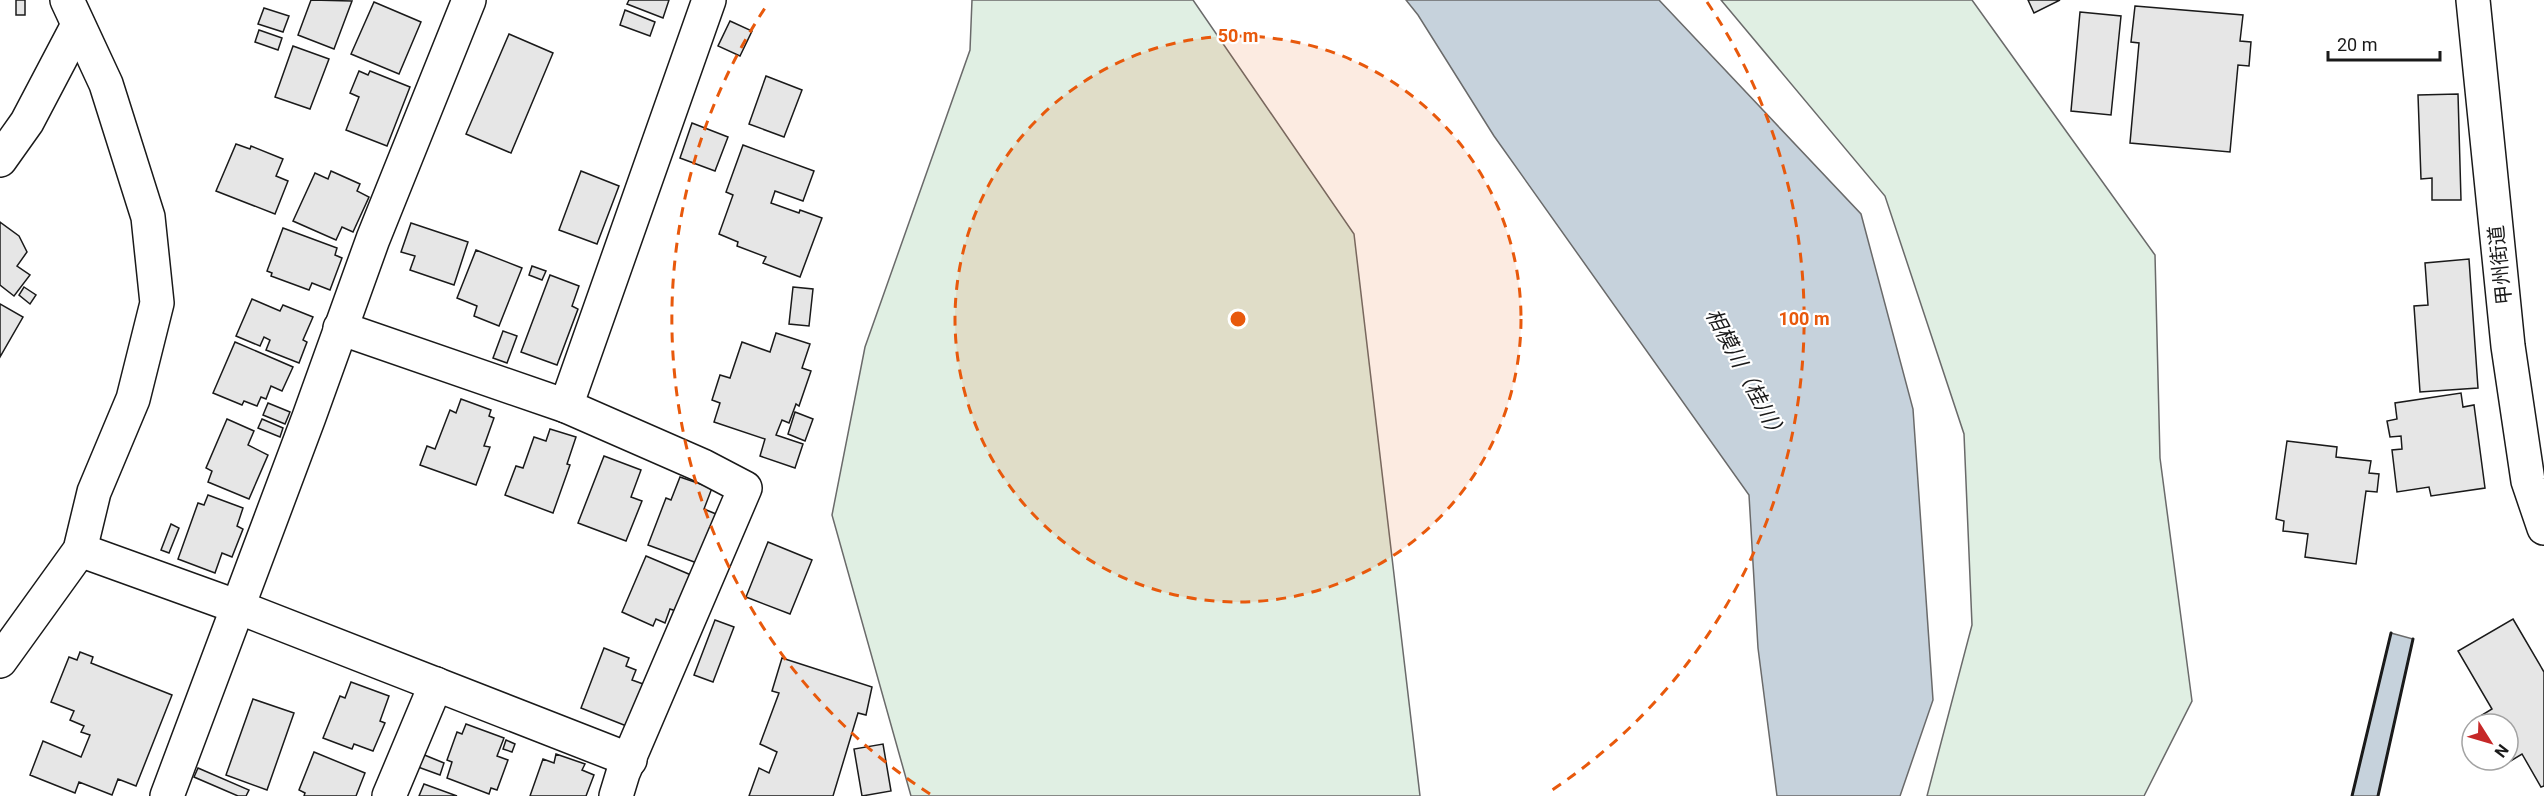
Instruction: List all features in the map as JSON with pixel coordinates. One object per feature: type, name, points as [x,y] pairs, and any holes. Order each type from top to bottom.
[{"type":"main road","points":[[167,796],[373,238],[469,0]]},
{"type":"main road","points":[[566,405],[709,0]]},
{"type":"main road","name":"甲州街道","points":[[2474,0],[2508,346],[2528,481],[2544,528]]},
{"type":"main road","points":[[0,160],[27,122],[73,12]]},
{"type":"main road","points":[[0,662],[80,550],[94,492],[134,399],[157,303],[148,217],[105,84],[73,12]]},
{"type":"main road","points":[[340,328],[566,405],[703,466],[745,488],[616,796]]},
{"type":"main road","points":[[80,550],[238,607],[630,760]]},
{"type":"main road","points":[[389,796],[436,684]]},
{"type":"green space","points":[[972,0],[1193,0],[1354,234],[1420,796],[911,796],[832,515],[865,347],[970,50]]},
{"type":"green space","points":[[1721,0],[1972,0],[2155,255],[2160,458],[2192,701],[2144,796],[1927,796],[1972,625],[1964,434],[1885,196]]},
{"type":"water","name":"相模川（桂川）","points":[[1406,0],[1659,0],[1861,214],[1913,409],[1933,700],[1900,796],[1777,796],[1758,648],[1749,495],[1494,136],[1418,15]]},
{"type":"water","points":[[2391,633],[2413,639],[2378,796],[2352,796]]},
{"type":"building","points":[[16,0],[25,0],[25,15],[16,15]]},
{"type":"building","points":[[311,0],[352,1],[334,49],[298,35]]},
{"type":"building","points":[[629,0],[669,0],[663,18],[627,4]]},
{"type":"building","points":[[2028,0],[2060,0],[2034,13]]},
{"type":"building","points":[[374,2],[421,22],[399,74],[351,54]]},
{"type":"building","points":[[2135,6],[2243,15],[2240,41],[2251,42],[2249,66],[2238,65],[2230,152],[2130,143],[2139,43],[2131,42]]},
{"type":"building","points":[[264,8],[289,16],[283,32],[258,24]]},
{"type":"building","points":[[625,10],[655,22],[650,36],[620,25]]},
{"type":"building","points":[[2080,12],[2121,16],[2111,115],[2071,111]]},
{"type":"building","points":[[730,21],[752,31],[740,56],[718,46]]},
{"type":"building","points":[[259,30],[282,38],[278,50],[255,42]]},
{"type":"building","points":[[509,34],[553,53],[511,153],[466,134]]},
{"type":"building","points":[[293,46],[329,59],[310,109],[275,97]]},
{"type":"building","points":[[359,71],[368,75],[370,71],[410,87],[387,146],[346,130],[359,97],[350,93]]},
{"type":"building","points":[[766,76],[802,90],[784,137],[749,124]]},
{"type":"building","points":[[2458,94],[2461,200],[2432,200],[2432,178],[2421,179],[2418,95]]},
{"type":"building","points":[[692,123],[728,137],[715,171],[680,158]]},
{"type":"building","points":[[236,144],[250,149],[251,146],[283,159],[276,176],[288,181],[275,214],[216,191]]},
{"type":"building","points":[[743,145],[814,171],[803,201],[775,191],[771,203],[822,218],[800,277],[763,263],[766,257],[737,246],[738,242],[719,234],[733,195],[726,192]]},
{"type":"building","points":[[331,171],[360,184],[357,191],[369,197],[353,232],[342,227],[336,240],[293,221],[315,173],[328,179]]},
{"type":"building","points":[[581,171],[619,186],[597,244],[559,230]]},
{"type":"building","points":[[0,222],[19,236],[27,252],[17,266],[30,275],[14,296],[0,285]]},
{"type":"building","points":[[411,223],[468,242],[454,285],[410,270],[415,256],[401,252]]},
{"type":"building","points":[[283,228],[337,248],[335,255],[342,258],[330,290],[312,283],[309,290],[271,276],[272,273],[267,271]]},
{"type":"building","points":[[476,250],[522,268],[499,326],[474,316],[477,306],[457,298]]},
{"type":"building","points":[[2469,259],[2478,388],[2420,392],[2414,306],[2428,305],[2425,263]]},
{"type":"building","points":[[532,266],[546,271],[542,280],[529,275]]},
{"type":"building","points":[[550,275],[579,286],[572,306],[578,309],[557,365],[521,352]]},
{"type":"building","points":[[24,287],[36,295],[30,304],[19,295]]},
{"type":"building","points":[[793,287],[813,289],[809,326],[789,324]]},
{"type":"building","points":[[252,299],[280,311],[283,305],[313,317],[303,340],[307,342],[299,363],[266,350],[270,340],[264,337],[260,346],[236,336]]},
{"type":"building","points":[[0,304],[23,317],[0,357]]},
{"type":"building","points":[[503,331],[517,336],[507,363],[493,358]]},
{"type":"building","points":[[776,333],[810,344],[802,368],[811,371],[799,406],[796,404],[789,423],[782,420],[776,435],[803,444],[795,468],[760,456],[765,439],[714,422],[720,403],[712,400],[720,375],[730,378],[742,342],[770,352]]},
{"type":"building","points":[[235,342],[293,367],[282,391],[271,386],[266,399],[261,397],[257,406],[244,401],[242,405],[213,393]]},
{"type":"building","points":[[2461,393],[2463,407],[2474,405],[2485,488],[2431,496],[2429,487],[2397,492],[2392,450],[2402,449],[2401,436],[2390,437],[2387,421],[2397,419],[2395,403]]},
{"type":"building","points":[[461,399],[491,410],[489,416],[494,418],[484,446],[490,447],[476,485],[420,465],[427,446],[435,449],[450,410],[456,413]]},
{"type":"building","points":[[268,403],[290,412],[285,424],[263,415]]},
{"type":"building","points":[[795,412],[813,419],[805,441],[788,434]]},
{"type":"building","points":[[227,419],[254,431],[248,445],[268,455],[249,499],[208,482],[212,471],[206,468]]},
{"type":"building","points":[[262,419],[283,428],[280,437],[258,428]]},
{"type":"building","points":[[550,429],[576,437],[567,464],[570,465],[553,513],[505,495],[516,466],[523,468],[534,437],[546,441]]},
{"type":"building","points":[[2287,441],[2337,447],[2336,457],[2371,461],[2369,473],[2379,474],[2377,492],[2366,491],[2356,564],[2305,557],[2308,534],[2283,531],[2284,521],[2276,519]]},
{"type":"building","points":[[604,456],[641,470],[631,497],[642,501],[626,541],[578,523]]},
{"type":"building","points":[[680,477],[712,488],[704,509],[716,514],[697,563],[648,545],[666,498],[671,500]]},
{"type":"building","points":[[208,495],[243,508],[237,526],[243,529],[232,557],[222,553],[215,573],[178,559],[198,503],[204,505]]},
{"type":"building","points":[[171,524],[179,528],[169,553],[161,550]]},
{"type":"building","points":[[768,542],[812,560],[790,614],[746,597]]},
{"type":"building","points":[[646,556],[691,575],[676,611],[670,609],[665,623],[656,619],[653,626],[622,612]]},
{"type":"building","points":[[2513,619],[2544,672],[2544,786],[2541,787],[2522,754],[2520,755],[2520,712],[2487,712],[2492,709],[2458,651]]},
{"type":"building","points":[[715,620],[734,627],[713,682],[694,675]]},
{"type":"building","points":[[604,648],[629,658],[626,666],[636,670],[632,680],[646,685],[629,727],[581,708]]},
{"type":"building","points":[[80,652],[93,657],[91,663],[172,695],[136,786],[118,779],[112,795],[79,782],[75,793],[30,775],[43,741],[81,757],[90,735],[81,732],[84,726],[70,720],[74,711],[51,702],[69,657],[77,660]]},
{"type":"building","points":[[782,658],[872,687],[866,715],[858,713],[833,796],[749,796],[759,768],[769,773],[777,752],[760,744],[779,693],[772,691]]},
{"type":"building","points":[[351,682],[389,696],[380,721],[385,723],[373,751],[354,744],[352,749],[323,738],[340,696],[345,698]]},
{"type":"building","points":[[253,699],[294,713],[267,790],[226,775]]},
{"type":"building","points":[[466,724],[504,738],[497,756],[508,760],[497,790],[491,788],[489,794],[447,778],[452,762],[447,760],[457,732],[462,734]]},
{"type":"building","points":[[506,740],[515,744],[512,752],[503,749]]},
{"type":"building","points":[[883,744],[891,791],[862,796],[854,749]]},
{"type":"building","points":[[314,752],[365,773],[356,796],[304,796],[305,793],[299,790]]},
{"type":"building","points":[[422,754],[444,763],[440,775],[418,767]]},
{"type":"building","points":[[556,754],[585,764],[582,770],[594,775],[586,796],[530,796],[543,759],[554,763]]},
{"type":"building","points":[[198,768],[249,790],[246,796],[238,796],[194,777]]},
{"type":"building","points":[[424,784],[457,796],[419,796]]},
{"type":"wall","points":[[2352,796],[2391,633]]},
{"type":"wall","points":[[2378,796],[2413,639]]}]
